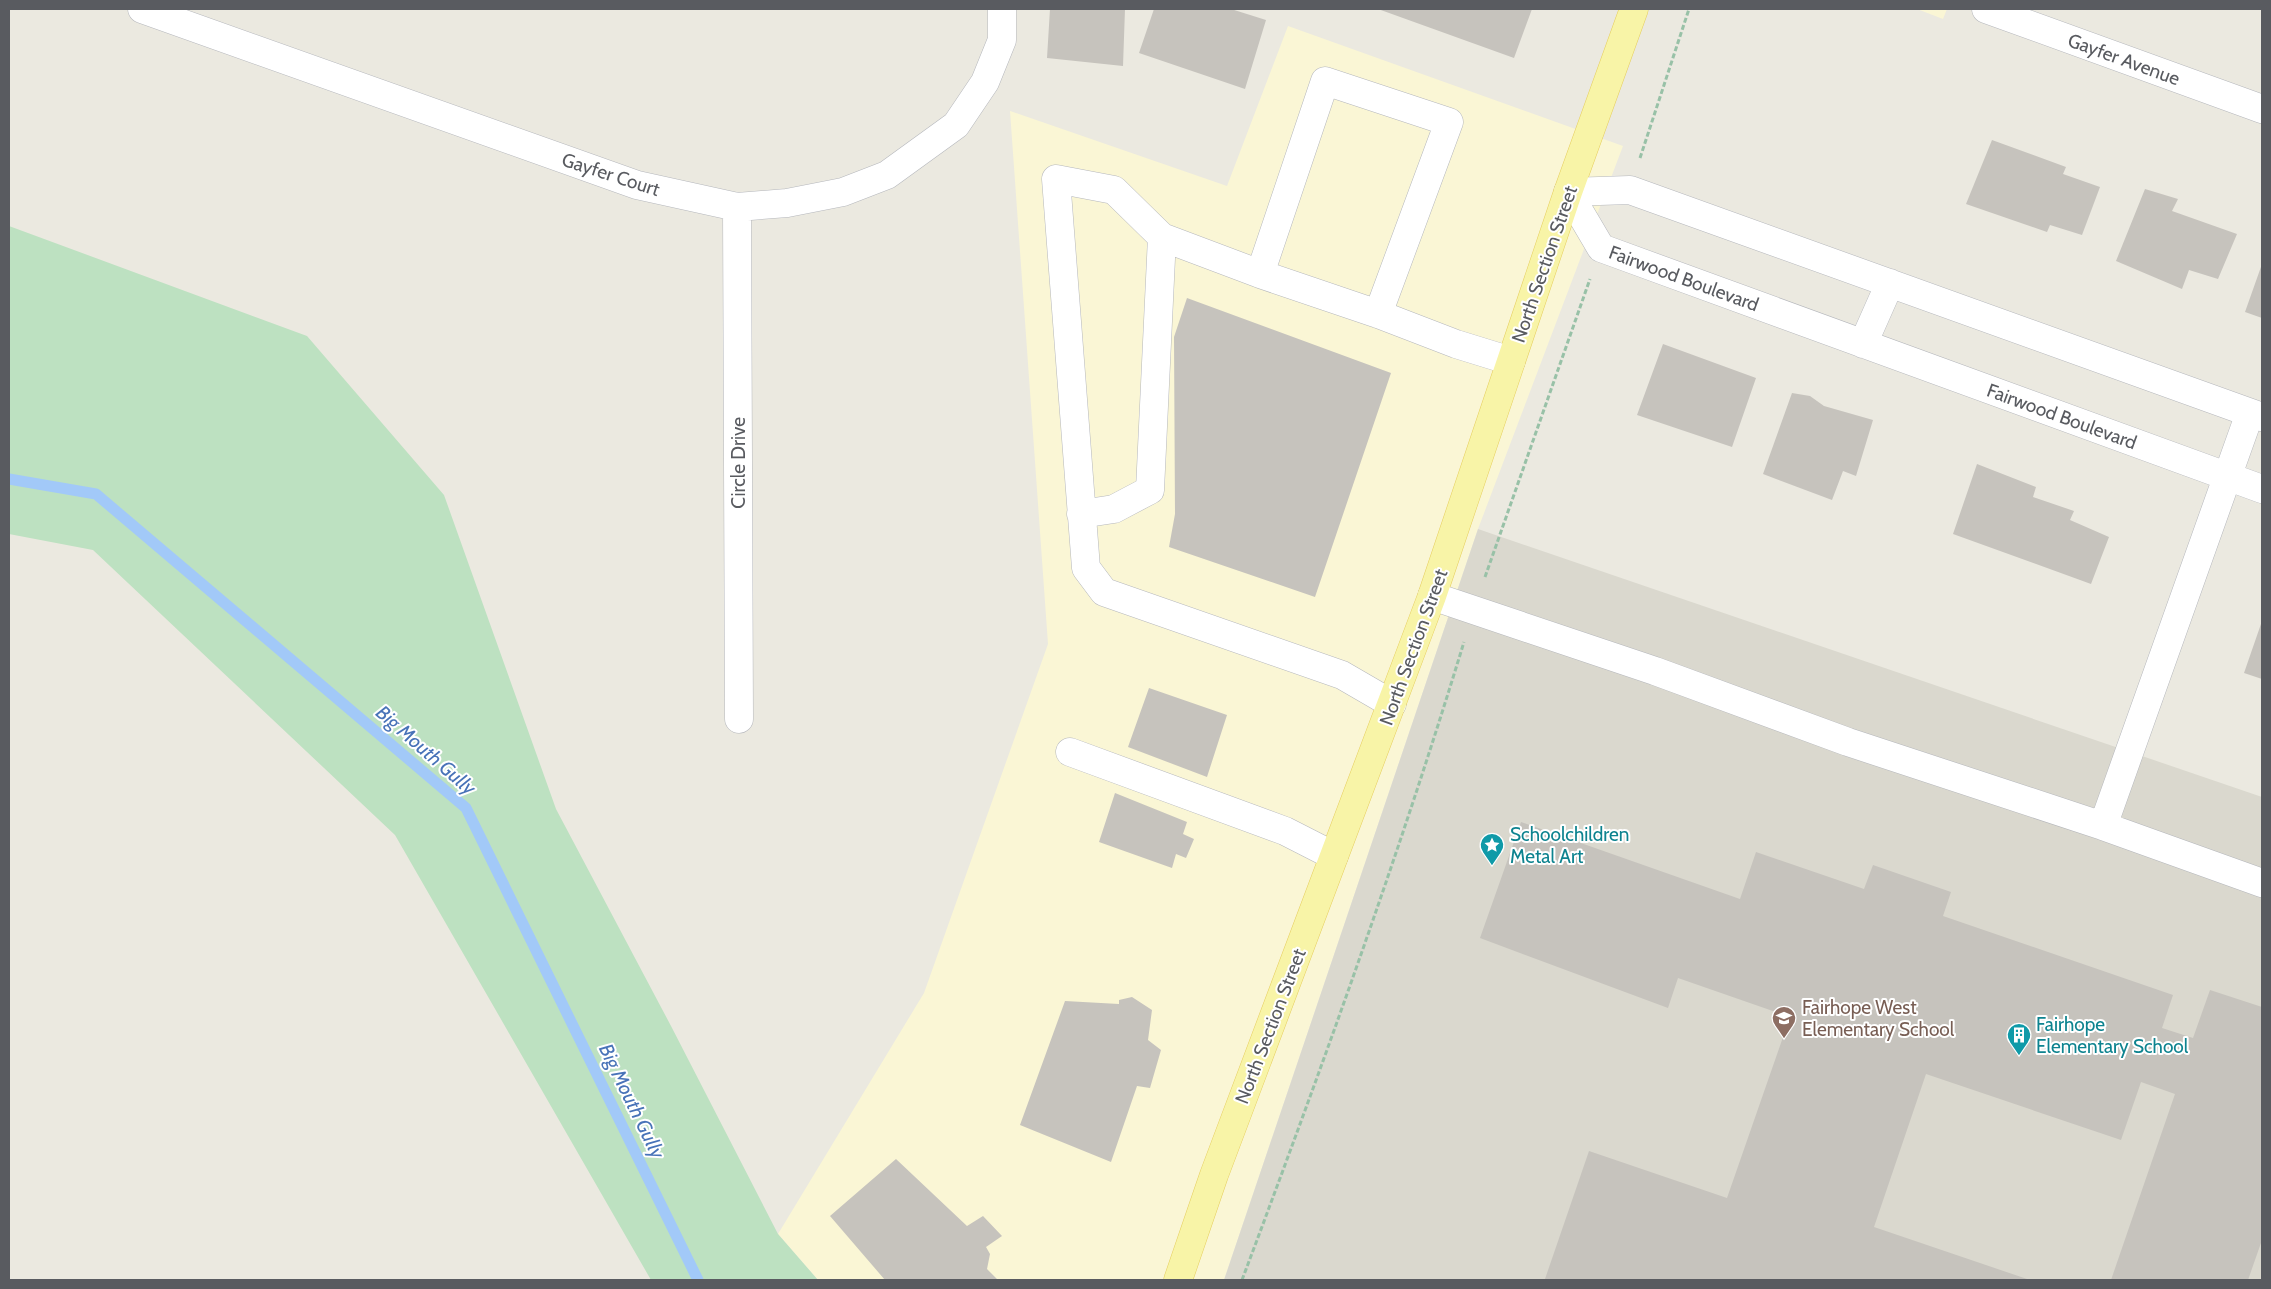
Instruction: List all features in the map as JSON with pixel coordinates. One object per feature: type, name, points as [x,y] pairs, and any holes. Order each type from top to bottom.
[{"type":"main road","name":"North Section Street","points":[[1178,1280],[1214,1175],[1432,596],[1568,192],[1634,9]]},
{"type":"street","name":"Gayfer Court","points":[[142,9],[637,185],[737,207],[787,203],[843,192],[887,175],[956,125],[985,82],[1002,40],[1002,9]]},
{"type":"street","name":"Gayfer Avenue","points":[[1986,9],[2262,109]]},
{"type":"street","points":[[1260,274],[1325,81],[1449,122],[1378,314]]},
{"type":"street","points":[[1392,704],[1342,675],[1104,592],[1086,568],[1056,179],[1114,190],[1162,238],[1378,314],[1456,344],[1511,361]]},
{"type":"street","points":[[1568,192],[1630,190],[2256,415],[2227,476],[2103,826]]},
{"type":"street","name":"Fairwood Boulevard","points":[[1568,192],[1601,248],[2262,489]]},
{"type":"street","name":"Circle Drive","points":[[737,207],[738,719]]},
{"type":"street","points":[[1081,514],[1114,508],[1150,490],[1162,238]]},
{"type":"street","points":[[1863,344],[1890,282]]},
{"type":"street","points":[[1432,596],[1656,672],[1848,742],[2103,826],[2262,884]]},
{"type":"street","points":[[1070,752],[1285,830],[1334,856]]},
{"type":"shaded area","points":[[1917,9],[1947,9],[1943,19]]},
{"type":"shaded area","points":[[1288,26],[1623,146],[1478,529],[1224,1280],[818,1280],[778,1234],[924,993],[1048,644],[1010,111],[1227,186]]},
{"type":"shaded area","name":"Fairhope West Elementary School","points":[[1478,529],[2262,797],[2262,1280],[1224,1280]]},
{"type":"green space","points":[[9,226],[307,336],[444,495],[556,809],[778,1234],[818,1280],[651,1280],[395,835],[93,550],[9,534]]},
{"type":"building","points":[[1050,9],[1125,9],[1123,66],[1047,58]]},
{"type":"building","points":[[1154,9],[1231,9],[1266,20],[1245,89],[1139,53]]},
{"type":"building","points":[[1378,9],[1532,9],[1514,58]]},
{"type":"building","points":[[1992,140],[2066,167],[2063,174],[2100,187],[2082,235],[2050,225],[2047,232],[1966,204]]},
{"type":"building","points":[[2145,189],[2178,199],[2172,211],[2237,234],[2218,279],[2189,270],[2182,289],[2116,261]]},
{"type":"building","points":[[2262,264],[2262,318],[2245,312]]},
{"type":"building","points":[[1187,298],[1391,373],[1315,597],[1169,547],[1175,514],[1174,337]]},
{"type":"building","points":[[1663,344],[1756,378],[1732,447],[1637,415]]},
{"type":"building","points":[[1792,393],[1810,396],[1824,406],[1873,420],[1856,476],[1843,471],[1832,500],[1763,474]]},
{"type":"building","points":[[1977,464],[2036,487],[2033,497],[2074,511],[2070,520],[2109,537],[2091,584],[1953,534]]},
{"type":"building","points":[[2262,621],[2262,679],[2244,673]]},
{"type":"building","points":[[1149,688],[1227,715],[1207,777],[1128,747]]},
{"type":"building","points":[[1115,793],[1187,822],[1183,834],[1194,839],[1186,858],[1176,854],[1172,868],[1099,842]]},
{"type":"building","name":"Fairhope Elementary School","points":[[1521,822],[1740,899],[1756,852],[1864,889],[1873,865],[1951,892],[1943,916],[2173,995],[2162,1028],[2193,1038],[2210,990],[2262,1007],[2262,1240],[2248,1280],[2111,1280],[2175,1094],[2141,1082],[2121,1140],[1926,1074],[1874,1227],[2030,1280],[1545,1279],[1589,1151],[1727,1198],[1790,1017],[1678,978],[1668,1008],[1480,938]]},
{"type":"building","points":[[1132,997],[1152,1010],[1148,1040],[1161,1050],[1150,1088],[1137,1086],[1111,1162],[1020,1125],[1065,1001],[1119,1004],[1119,1000]]},
{"type":"building","points":[[896,1159],[967,1226],[983,1216],[1002,1236],[986,1247],[990,1254],[987,1269],[998,1280],[885,1280],[830,1216]]},
{"type":"waterway","name":"Big Mouth Gully","points":[[9,479],[96,494],[466,808],[698,1280]]},
{"type":"place","name":"Schoolchildren Metal Art","points":[[1492,866]]},
{"type":"place","name":"Fairhope West Elementary School","points":[[1784,1039]]},
{"type":"place","name":"Fairhope Elementary School","points":[[2019,1056]]}]
